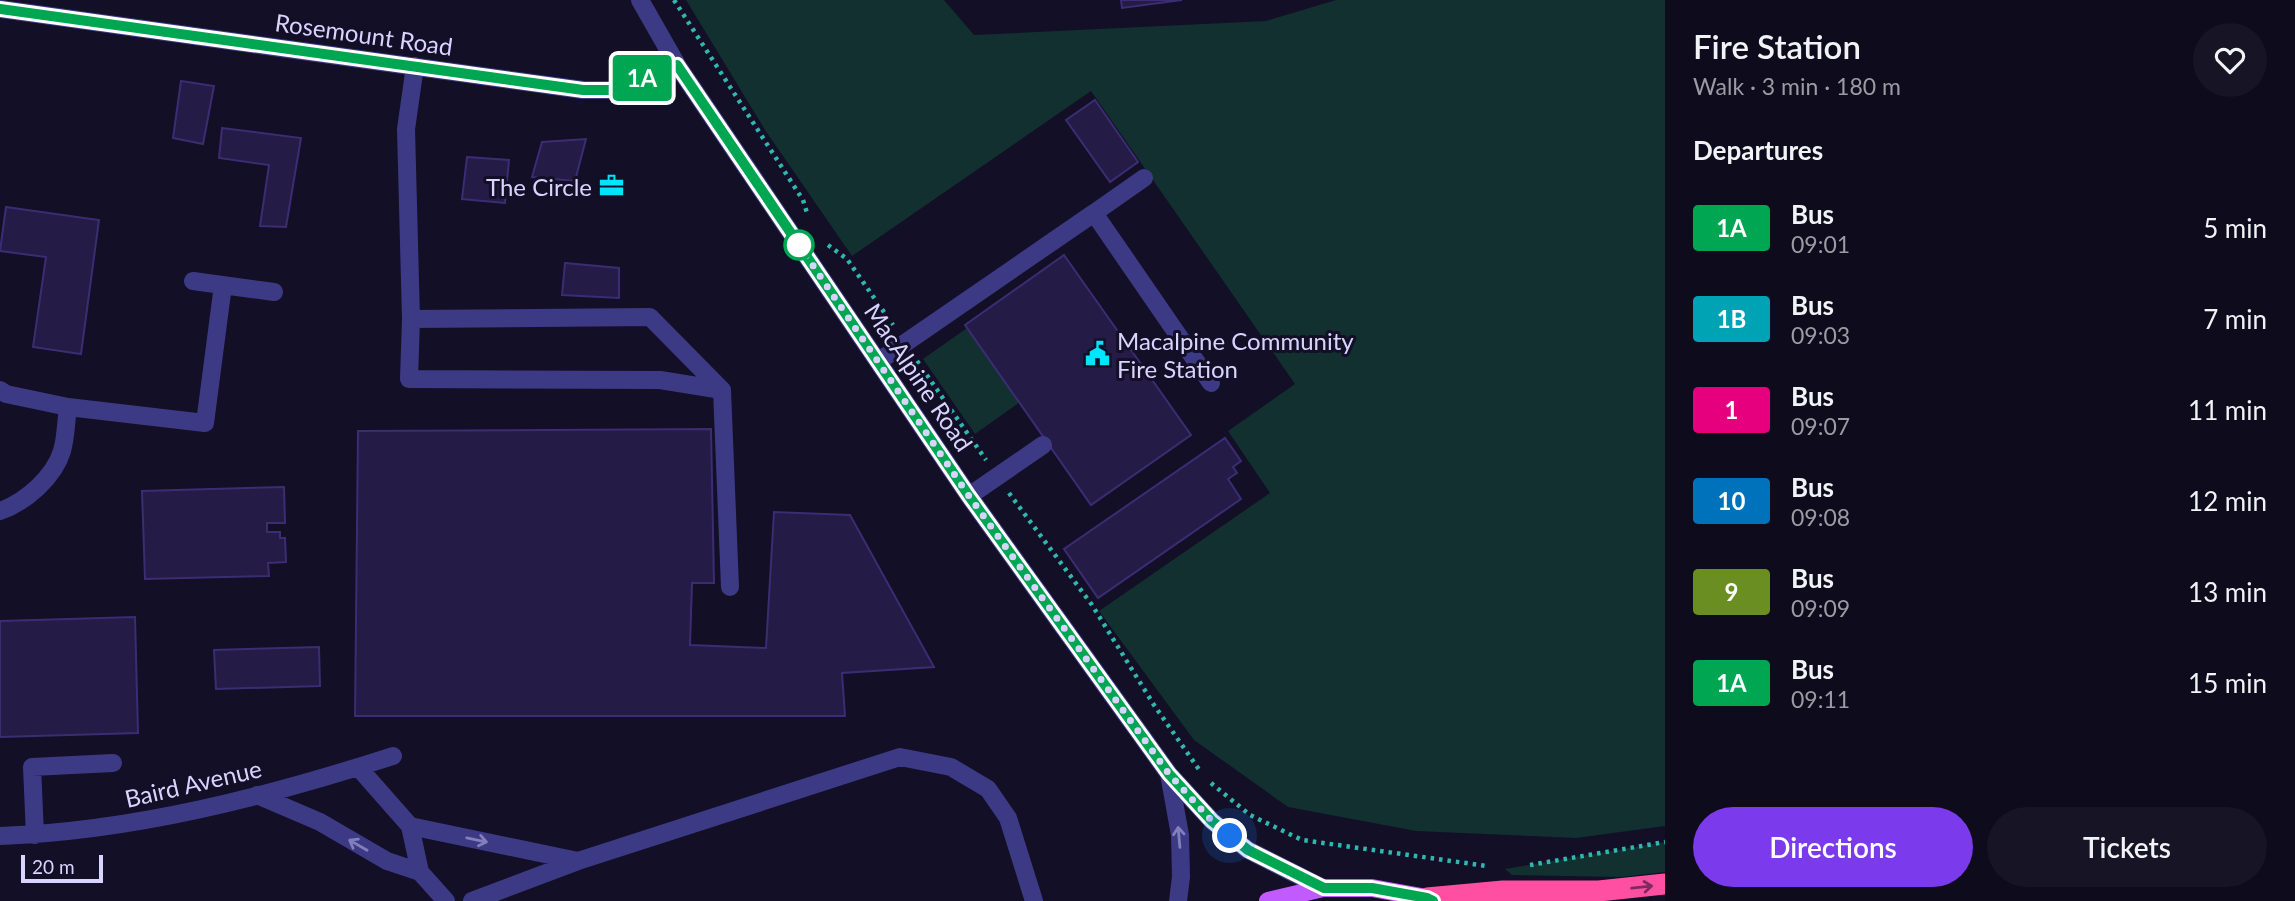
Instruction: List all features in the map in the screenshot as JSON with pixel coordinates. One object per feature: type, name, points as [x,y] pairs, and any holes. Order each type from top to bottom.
[{"type":"highway","points":[[1430,899],[1503,891],[1598,891],[1665,884]]},
{"type":"main road","points":[[1268,901],[1324,888],[1372,888],[1430,899]]},
{"type":"street","name":"MacAlpine Road","points":[[640,0],[677,65],[969,496],[1169,774],[1212,821],[1248,850],[1324,888]]},
{"type":"street","name":"Rosemount Road","points":[[0,9],[583,90],[610,90],[677,65]]},
{"type":"street","points":[[415,66],[406,129],[411,319],[409,379],[660,380],[722,390]]},
{"type":"street","points":[[879,361],[1144,178]]},
{"type":"street","points":[[1094,213],[1211,383]]},
{"type":"street","points":[[193,281],[274,292]]},
{"type":"street","points":[[0,390],[6,394],[68,407],[205,423],[223,285]]},
{"type":"street","points":[[411,319],[650,317],[722,390],[730,587]]},
{"type":"street","points":[[0,511],[13,506],[46,479],[61,452],[68,407]]},
{"type":"street","points":[[969,496],[1043,445]]},
{"type":"street","name":"Baird Avenue","points":[[0,836],[35,835],[132,823],[257,795],[393,756]]},
{"type":"street","points":[[472,901],[579,861],[900,757],[951,767],[988,789],[1008,818],[1034,901]]},
{"type":"street","points":[[35,835],[32,767],[113,763]]},
{"type":"street","points":[[358,767],[410,826],[420,872],[446,901]]},
{"type":"street","name":"MacAlpine Road","points":[[1169,774],[1180,835],[1181,877],[1178,901]]},
{"type":"street","points":[[257,795],[320,822],[387,861],[420,872]]},
{"type":"street","points":[[410,826],[579,861]]},
{"type":"path","points":[[674,0],[803,200],[810,224]]},
{"type":"path","points":[[822,241],[847,259],[997,477],[1092,605],[1154,705],[1204,778],[1250,815],[1302,840],[1505,869],[1665,842]]},
{"type":"path","points":[[1503,891],[1505,869]]},
{"type":"green space","points":[[686,0],[944,0],[974,35],[1266,21],[1336,0],[1665,0],[1665,826],[1576,838],[1416,831],[1288,807],[1194,740],[1099,611],[1270,493],[1228,431],[1295,384],[1091,91],[852,256],[765,130]]},
{"type":"green space","points":[[967,328],[1020,402],[975,434],[923,359]]},
{"type":"green space","points":[[1665,842],[1665,872],[1621,877],[1512,875],[1505,869]]},
{"type":"building","points":[[1121,0],[1182,0],[1122,8]]},
{"type":"building","points":[[181,81],[214,86],[203,144],[173,138]]},
{"type":"building","points":[[1095,100],[1138,162],[1110,182],[1066,120]]},
{"type":"building","points":[[222,128],[301,138],[286,227],[260,226],[269,165],[219,158]]},
{"type":"building","points":[[586,139],[575,181],[532,177],[542,142]]},
{"type":"building","points":[[467,157],[509,160],[505,203],[462,199]]},
{"type":"building","points":[[6,207],[99,220],[81,354],[33,347],[46,257],[0,251]]},
{"type":"building","points":[[1064,255],[1191,435],[1091,505],[965,325]]},
{"type":"building","points":[[565,263],[619,268],[619,298],[562,295]]},
{"type":"building","points":[[711,429],[714,583],[692,583],[690,645],[766,648],[774,512],[850,515],[934,667],[842,673],[845,716],[355,716],[358,431]]},
{"type":"building","points":[[1225,438],[1241,461],[1233,467],[1237,473],[1228,479],[1241,499],[1098,598],[1064,549]]},
{"type":"building","points":[[284,487],[285,523],[267,523],[267,532],[280,532],[280,538],[285,538],[286,562],[268,563],[269,576],[145,579],[142,491]]},
{"type":"building","points":[[135,617],[138,733],[0,737],[0,621]]},
{"type":"building","points":[[319,647],[320,686],[216,689],[214,650]]},
{"type":"bus line","name":"1A","points":[[0,9],[583,90],[610,90],[677,65],[969,496],[1169,774],[1212,821],[1248,850],[1324,888],[1372,888],[1433,901]]},
{"type":"place","name":"The Circle","points":[[612,186]]},
{"type":"place","name":"Macalpine Community Fire Station","points":[[1097,354]]},
{"type":"route","points":[[799,245],[969,496],[1169,774],[1212,821],[1230,836]]}]
